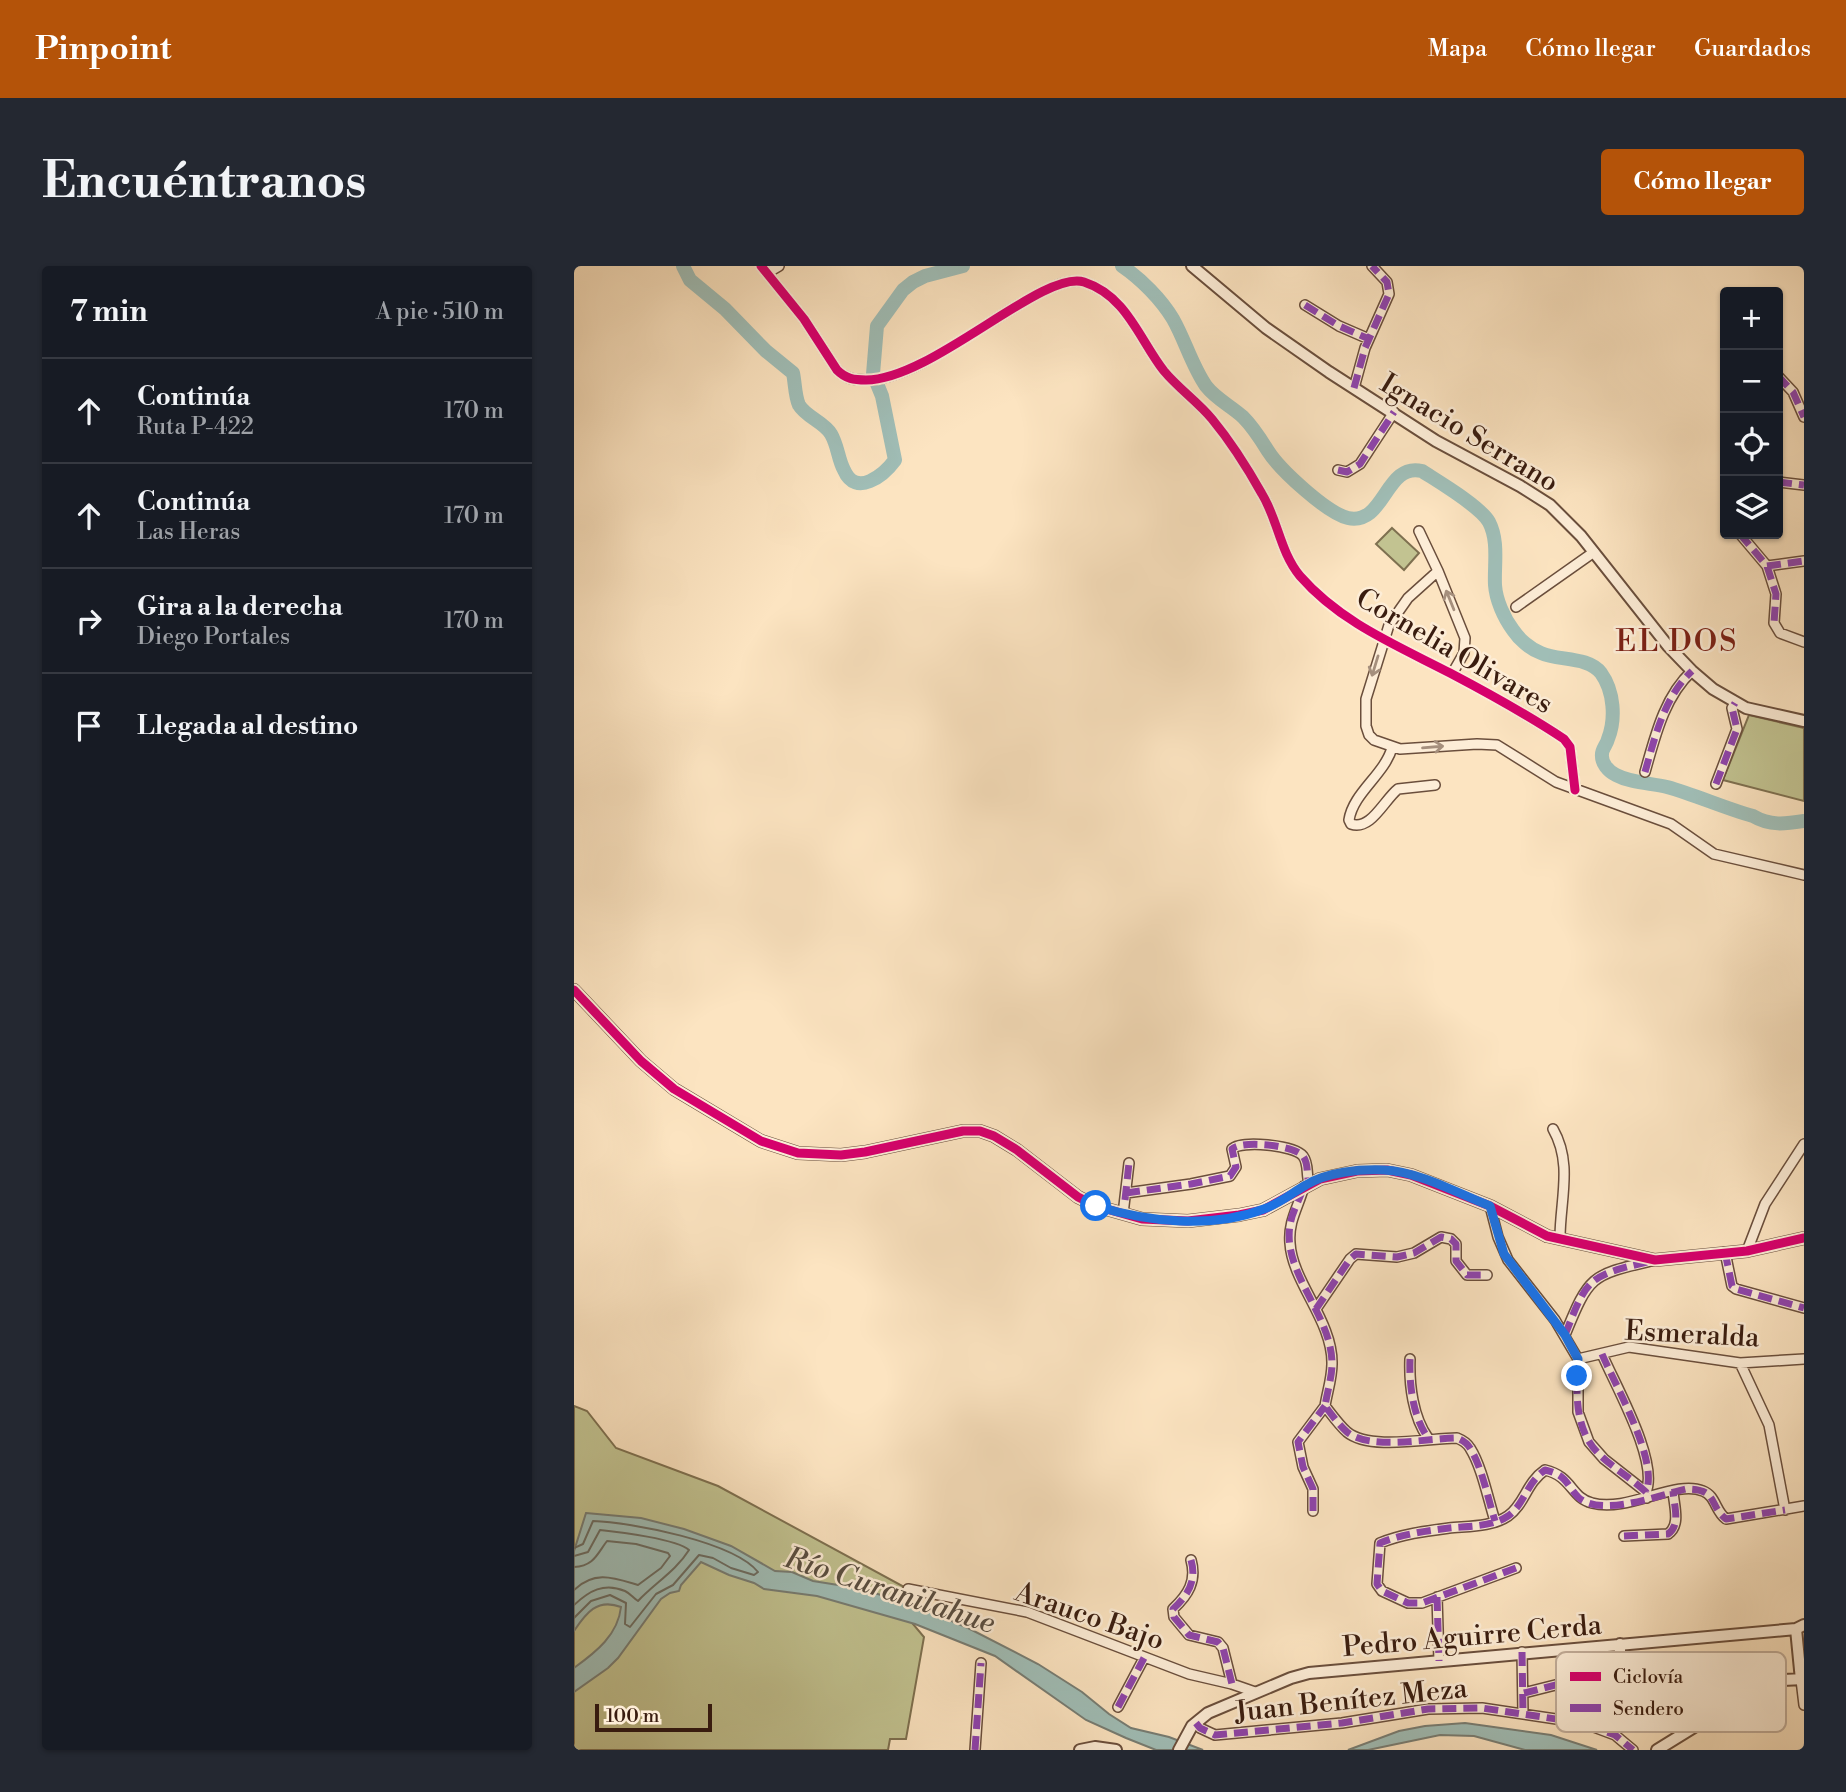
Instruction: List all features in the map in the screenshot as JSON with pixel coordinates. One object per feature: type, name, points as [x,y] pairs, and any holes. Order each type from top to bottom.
[{"type":"street","points":[[764,270],[779,266]]},
{"type":"street","name":"Ignacio Serrano","points":[[1192,266],[1266,328],[1354,388],[1465,457],[1537,496],[1560,514],[1594,552],[1650,625],[1692,671],[1735,704],[1758,712],[1804,721]]},
{"type":"street","points":[[1354,388],[1369,339],[1388,299],[1387,282],[1371,266]]},
{"type":"street","name":"Cornelia Olivares","points":[[764,270],[804,319],[837,370],[843,376],[855,380],[879,379],[935,358],[1013,308],[1056,285],[1077,281],[1103,291],[1122,307],[1166,373],[1213,420],[1264,497],[1285,553],[1307,584],[1348,619],[1452,674],[1567,741],[1575,790]]},
{"type":"street","points":[[1305,305],[1339,326],[1369,339]]},
{"type":"street","points":[[1783,381],[1793,392],[1804,417]]},
{"type":"street","points":[[1338,470],[1347,472],[1360,464],[1394,412]]},
{"type":"street","points":[[1783,483],[1804,485]]},
{"type":"street","points":[[1419,531],[1466,642],[1464,653],[1452,674]]},
{"type":"street","points":[[1744,539],[1767,566],[1776,594],[1774,623],[1780,633],[1804,642]]},
{"type":"street","points":[[1516,607],[1594,552]]},
{"type":"street","points":[[1767,566],[1804,561]]},
{"type":"street","points":[[1438,571],[1418,588],[1396,613],[1384,640],[1366,699],[1369,735],[1380,744],[1405,750],[1492,744],[1508,751],[1546,777],[1575,790],[1671,824],[1714,854],[1804,875]]},
{"type":"street","points":[[1645,772],[1663,715],[1674,694],[1692,671]]},
{"type":"street","points":[[1717,784],[1737,729],[1732,708],[1735,704]]},
{"type":"street","points":[[1392,748],[1388,759],[1353,808],[1349,820],[1352,824],[1357,826],[1368,822],[1398,789],[1436,785]]},
{"type":"street","points":[[574,990],[641,1061],[674,1090],[769,1144],[798,1153],[841,1155],[963,1131],[980,1131],[1017,1150],[1078,1197],[1096,1206],[1142,1219],[1188,1221],[1263,1210],[1303,1187],[1340,1174],[1387,1170],[1410,1175],[1490,1206],[1547,1236],[1655,1260]]},
{"type":"street","points":[[1553,1129],[1566,1168],[1560,1208],[1560,1238]]},
{"type":"street","points":[[1126,1193],[1230,1176],[1236,1167],[1232,1149],[1240,1144],[1298,1152],[1306,1162],[1303,1187],[1290,1226],[1290,1246],[1294,1263],[1325,1331],[1332,1363],[1325,1406],[1298,1442],[1303,1467],[1313,1489],[1313,1511]]},
{"type":"street","points":[[1747,1251],[1765,1204],[1804,1144]]},
{"type":"street","points":[[1123,1214],[1129,1163]]},
{"type":"street","points":[[1490,1206],[1498,1237],[1508,1259],[1565,1335],[1578,1359],[1578,1412],[1589,1442],[1604,1459],[1647,1495]]},
{"type":"street","points":[[1316,1309],[1356,1254],[1397,1257],[1414,1253],[1441,1237],[1451,1239],[1456,1244],[1457,1261],[1467,1275],[1487,1275]]},
{"type":"street","points":[[1565,1335],[1581,1295],[1594,1280],[1608,1271],[1655,1260],[1747,1251],[1804,1238]]},
{"type":"street","points":[[1725,1252],[1730,1283],[1736,1290],[1804,1308]]},
{"type":"street","name":"Esmeralda","points":[[1578,1359],[1633,1347],[1740,1363],[1804,1359]]},
{"type":"street","points":[[1602,1354],[1636,1427],[1645,1453],[1649,1485],[1647,1495]]},
{"type":"street","points":[[1410,1359],[1409,1375],[1416,1418],[1429,1438]]},
{"type":"street","points":[[1740,1363],[1769,1425],[1785,1510]]},
{"type":"street","points":[[1325,1406],[1348,1433],[1370,1441],[1457,1438],[1470,1446],[1495,1521]]},
{"type":"street","points":[[1516,1568],[1425,1602],[1408,1603],[1382,1591],[1377,1584],[1380,1542],[1397,1536],[1495,1521],[1508,1516],[1515,1510],[1529,1485],[1545,1470],[1556,1472],[1566,1479],[1579,1497],[1590,1503],[1609,1506],[1647,1495],[1686,1489],[1704,1491],[1712,1497],[1726,1519],[1804,1506]]},
{"type":"street","points":[[1624,1536],[1668,1534],[1673,1531],[1676,1526],[1673,1492]]},
{"type":"street","points":[[1191,1560],[1194,1574],[1192,1584],[1173,1609],[1174,1617],[1189,1635],[1218,1642],[1223,1648],[1232,1684]]},
{"type":"street","name":"Arauco Bajo","points":[[908,1589],[1027,1612],[1189,1674],[1255,1692]]},
{"type":"street","points":[[1437,1597],[1439,1661]]},
{"type":"street","points":[[1800,1627],[1804,1705]]},
{"type":"street","name":"Pedro Aguirre Cerda","points":[[1192,1727],[1208,1713],[1255,1692],[1309,1673],[1800,1627]]},
{"type":"street","points":[[1620,1644],[1620,1652]]},
{"type":"street","points":[[1522,1652],[1523,1714]]},
{"type":"street","points":[[1118,1707],[1144,1658]]},
{"type":"street","points":[[975,1750],[981,1663]]},
{"type":"street","points":[[1524,1693],[1556,1685]]},
{"type":"street","name":"Juan Benítez Meza","points":[[1192,1727],[1215,1735],[1342,1723],[1428,1709],[1482,1708],[1556,1718]]},
{"type":"street","points":[[1179,1750],[1192,1727]]},
{"type":"street","name":"Juan Benítez Meza","points":[[1608,1732],[1633,1750]]},
{"type":"street","points":[[1657,1750],[1686,1732]]},
{"type":"street","points":[[1080,1750],[1096,1746],[1116,1750]]},
{"type":"green space","points":[[1392,528],[1419,553],[1404,570],[1376,544]]},
{"type":"green space","points":[[1749,715],[1804,728],[1804,801],[1723,780]]},
{"type":"green space","points":[[574,1406],[587,1411],[616,1448],[718,1486],[908,1589],[902,1611],[924,1637],[906,1739],[890,1739],[888,1750],[574,1750]]},
{"type":"water","points":[[586,1513],[641,1518],[684,1529],[731,1546],[775,1571],[792,1572],[813,1581],[857,1588],[912,1604],[968,1628],[1038,1664],[1131,1728],[1169,1737],[1203,1750],[1156,1750],[1126,1738],[1086,1720],[995,1656],[915,1624],[817,1596],[764,1589],[701,1562],[679,1591],[661,1599],[618,1658],[574,1692],[574,1668],[598,1649],[611,1634],[621,1607],[605,1604],[593,1609],[574,1631],[574,1551]]},
{"type":"water","points":[[1465,1723],[1551,1735],[1597,1750],[1525,1750],[1474,1736],[1440,1735],[1368,1750],[1348,1750],[1399,1731]]},
{"type":"waterway","points":[[683,266],[690,280],[793,373],[799,405],[831,434],[849,478],[863,483],[884,472],[895,460],[882,396],[873,374],[877,326],[903,290],[913,282],[963,266]]},
{"type":"waterway","points":[[1122,266],[1150,290],[1168,312],[1206,386],[1247,421],[1274,459],[1328,508],[1348,518],[1360,518],[1370,513],[1400,476],[1410,471],[1422,471],[1484,516],[1494,537],[1497,597],[1515,633],[1541,653],[1589,664],[1601,673],[1609,688],[1613,714],[1611,731],[1602,757],[1610,771],[1628,780],[1678,790],[1772,823],[1804,821]]},
{"type":"marked path","points":[[1354,388],[1365,348],[1389,294],[1387,282],[1372,266]]},
{"type":"marked path","points":[[1305,305],[1339,326],[1369,339]]},
{"type":"marked path","points":[[1783,381],[1793,392],[1804,417]]},
{"type":"marked path","points":[[1338,470],[1347,472],[1360,464],[1394,412]]},
{"type":"marked path","points":[[1783,483],[1804,485]]},
{"type":"marked path","points":[[1744,539],[1767,566],[1776,594],[1774,623]]},
{"type":"marked path","points":[[1767,566],[1804,561]]},
{"type":"marked path","points":[[1645,772],[1667,705],[1682,681],[1692,671]]},
{"type":"marked path","points":[[1716,784],[1737,729],[1732,708],[1735,703]]},
{"type":"marked path","points":[[1126,1193],[1230,1176],[1236,1167],[1232,1149],[1256,1144],[1298,1152],[1306,1162],[1309,1183]]},
{"type":"marked path","points":[[1125,1200],[1129,1163]]},
{"type":"marked path","points":[[1303,1189],[1291,1220],[1290,1243],[1293,1260],[1330,1346],[1332,1369],[1325,1406],[1344,1429],[1357,1438],[1385,1442],[1457,1438],[1464,1442],[1478,1464],[1495,1521]]},
{"type":"marked path","points":[[1316,1309],[1356,1254],[1397,1257],[1414,1253],[1441,1237],[1451,1239],[1456,1244],[1456,1261],[1467,1275],[1487,1275]]},
{"type":"marked path","points":[[1725,1252],[1732,1286],[1736,1289],[1804,1308]]},
{"type":"marked path","points":[[1565,1335],[1579,1302],[1592,1283],[1612,1271],[1647,1262]]},
{"type":"marked path","points":[[1602,1354],[1641,1443],[1648,1478],[1646,1492]]},
{"type":"marked path","points":[[1410,1359],[1413,1400],[1428,1438]]},
{"type":"marked path","points":[[1578,1359],[1578,1410],[1585,1434],[1599,1454],[1646,1492],[1647,1498]]},
{"type":"marked path","points":[[1313,1511],[1313,1489],[1303,1467],[1298,1442],[1325,1406]]},
{"type":"marked path","points":[[1516,1568],[1422,1603],[1408,1603],[1382,1591],[1377,1584],[1380,1543],[1414,1533],[1502,1520],[1514,1511],[1534,1481],[1545,1470],[1562,1477],[1578,1497],[1588,1503],[1630,1503],[1686,1489],[1704,1492],[1726,1519],[1785,1510]]},
{"type":"marked path","points":[[1624,1536],[1668,1534],[1676,1520],[1673,1491]]},
{"type":"marked path","points":[[1191,1560],[1192,1581],[1187,1593],[1173,1609],[1174,1617],[1189,1635],[1218,1642],[1223,1648],[1232,1684]]},
{"type":"marked path","points":[[1437,1597],[1439,1661]]},
{"type":"marked path","points":[[1522,1652],[1523,1714]]},
{"type":"marked path","points":[[1118,1707],[1144,1658]]},
{"type":"marked path","points":[[975,1750],[981,1663]]},
{"type":"marked path","points":[[1524,1693],[1556,1685]]},
{"type":"marked path","points":[[1196,1723],[1215,1735],[1342,1723],[1428,1709],[1482,1708],[1556,1719]]},
{"type":"marked path","points":[[1607,1732],[1633,1750]]},
{"type":"cycle path","points":[[761,266],[804,319],[837,370],[858,380],[893,375],[922,363],[1014,307],[1066,282],[1084,282],[1099,289],[1122,308],[1164,371],[1206,413],[1232,446],[1267,504],[1288,557],[1300,576],[1351,620],[1493,696],[1564,739],[1570,747],[1575,790]]},
{"type":"cycle path","points":[[574,990],[641,1061],[674,1089],[761,1141],[798,1153],[841,1155],[963,1131],[980,1131],[1017,1150],[1078,1197],[1096,1206],[1142,1219],[1188,1221],[1239,1215],[1263,1210],[1320,1179],[1357,1171],[1387,1170],[1411,1175],[1490,1206],[1547,1236],[1655,1260],[1747,1251],[1804,1238]]},
{"type":"district","name":"EL DOS","points":[[1677,641]]},
{"type":"route","points":[[1096,1206],[1142,1219],[1214,1219],[1263,1210],[1320,1178],[1374,1170],[1410,1175],[1490,1206],[1504,1254],[1565,1335],[1578,1359],[1577,1376]]},
{"type":"water label","name":"Río Curanilahue","points":[[890,1590]]}]
